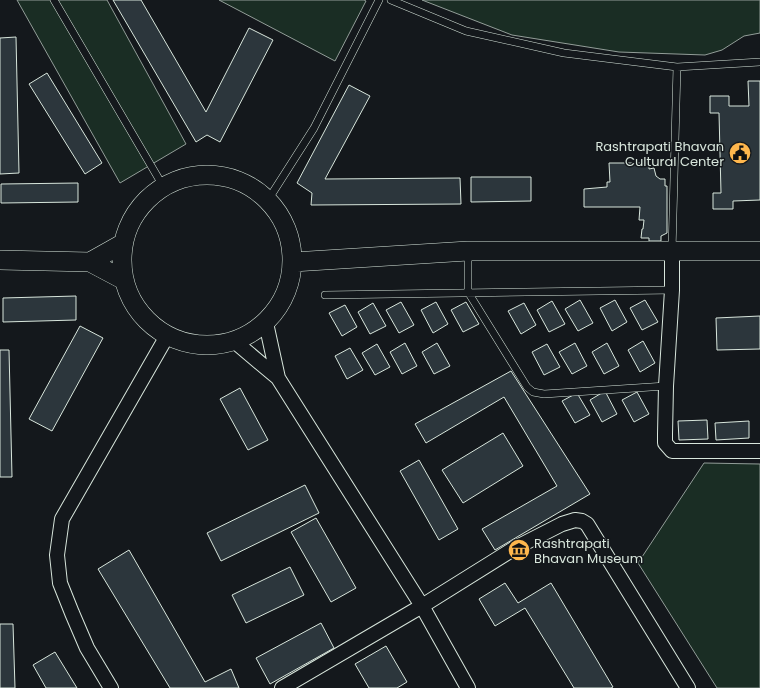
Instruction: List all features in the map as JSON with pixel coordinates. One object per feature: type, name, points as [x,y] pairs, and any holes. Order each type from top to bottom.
[{"type":"street","points":[[218,175],[245,183],[268,200],[289,233],[293,262],[284,299],[266,323],[234,341],[200,346],[167,336],[141,316],[124,280],[122,244],[137,211],[163,186],[190,176],[218,175]]},
{"type":"street","points":[[90,262],[122,244]]},
{"type":"street","points":[[293,262],[468,251],[760,251]]},
{"type":"street","points":[[672,251],[672,290],[666,386],[665,443],[672,451],[760,452]]},
{"type":"street","points":[[0,260],[90,262],[124,280]]},
{"type":"street","points":[[266,323],[278,378]]},
{"type":"street","points":[[111,688],[87,648],[60,583],[57,555],[62,519],[167,336]]},
{"type":"street","points":[[234,341],[278,378],[422,606],[468,688]]},
{"type":"street","points":[[282,688],[422,606],[515,548],[562,524],[575,520],[582,521],[587,524],[688,688]]},
{"type":"lane","points":[[54,0],[163,186]]},
{"type":"lane","points":[[268,200],[314,128],[379,0]]},
{"type":"lane","points":[[391,0],[466,31],[564,54],[677,67],[760,62]]},
{"type":"lane","points":[[672,251],[677,67]]},
{"type":"lane","points":[[468,251],[468,292],[527,387],[534,392],[544,394],[666,386]]},
{"type":"lane","points":[[325,295],[672,290]]},
{"type":"green space","points":[[17,0],[107,0],[186,144],[120,183]]},
{"type":"green space","points":[[219,0],[364,0],[366,1],[335,61]]},
{"type":"green space","points":[[422,0],[760,0],[760,33],[744,36],[722,50],[705,55],[619,52],[512,35]]},
{"type":"green space","points":[[704,463],[760,464],[760,688],[717,688],[638,563]]},
{"type":"building","points":[[113,0],[141,0],[206,112],[249,28],[273,40],[220,142],[207,135],[196,142]]},
{"type":"building","points":[[16,37],[19,173],[0,174],[0,38]]},
{"type":"building","points":[[47,73],[102,163],[85,174],[29,84]]},
{"type":"building","name":"Rashtrapati Bhavan Cultural Center","points":[[748,81],[760,81],[760,200],[733,201],[733,209],[713,209],[713,193],[721,193],[719,113],[710,113],[710,96],[729,96],[729,106],[749,106]]},
{"type":"building","points":[[349,85],[370,96],[325,179],[460,178],[461,204],[311,205],[312,193],[297,183]]},
{"type":"building","points":[[609,163],[649,163],[649,169],[654,168],[656,176],[660,179],[665,179],[665,186],[667,186],[667,233],[661,236],[661,241],[649,241],[649,238],[641,238],[644,220],[639,220],[640,207],[584,207],[584,189],[607,187],[607,182],[610,182]]},
{"type":"building","points":[[471,177],[531,177],[531,201],[471,202]]},
{"type":"building","points":[[78,183],[78,202],[1,203],[1,184]]},
{"type":"building","points":[[76,296],[76,320],[3,322],[3,298]]},
{"type":"building","points":[[580,300],[593,323],[578,331],[565,309]]},
{"type":"building","points":[[615,300],[627,322],[612,331],[600,308]]},
{"type":"building","points":[[645,300],[658,322],[642,330],[630,308]]},
{"type":"building","points":[[552,301],[565,324],[549,332],[537,310]]},
{"type":"building","points":[[401,302],[414,325],[399,333],[386,310]]},
{"type":"building","points":[[436,302],[448,324],[433,333],[421,310]]},
{"type":"building","points":[[466,302],[479,324],[463,332],[451,310]]},
{"type":"building","points":[[373,303],[386,326],[370,334],[358,312]]},
{"type":"building","points":[[524,303],[536,325],[521,334],[508,311]]},
{"type":"building","points":[[345,305],[357,327],[342,336],[329,313]]},
{"type":"building","points":[[760,316],[760,349],[717,350],[716,318]]},
{"type":"building","points":[[80,326],[103,338],[52,431],[29,419]]},
{"type":"building","points":[[643,341],[655,363],[640,372],[628,350]]},
{"type":"building","points":[[405,343],[417,366],[402,374],[390,352]]},
{"type":"building","points":[[437,343],[450,366],[434,374],[422,352]]},
{"type":"building","points":[[575,343],[587,366],[572,374],[559,352]]},
{"type":"building","points":[[607,343],[619,366],[604,374],[592,352]]},
{"type":"building","points":[[377,344],[390,367],[375,375],[362,353]]},
{"type":"building","points":[[547,344],[560,367],[544,375],[532,352]]},
{"type":"building","points":[[350,348],[363,370],[347,379],[335,356]]},
{"type":"building","points":[[0,350],[9,350],[12,477],[0,477]]},
{"type":"building","points":[[511,371],[590,494],[495,550],[482,529],[557,486],[504,397],[426,443],[415,424]]},
{"type":"building","points":[[240,388],[268,440],[248,450],[220,399]]},
{"type":"building","points":[[605,391],[617,414],[602,422],[590,400]]},
{"type":"building","points":[[637,392],[649,414],[634,422],[622,400]]},
{"type":"building","points":[[577,393],[590,415],[575,423],[562,401]]},
{"type":"building","points":[[707,420],[708,439],[679,440],[678,421]]},
{"type":"building","points":[[749,421],[749,438],[716,440],[715,423]]},
{"type":"building","points":[[503,433],[523,466],[463,503],[442,470]]},
{"type":"building","points":[[419,460],[458,529],[439,540],[400,471]]},
{"type":"building","points":[[305,485],[319,513],[221,561],[207,533]]},
{"type":"building","points":[[316,518],[356,588],[331,602],[291,532]]},
{"type":"building","points":[[129,550],[205,682],[231,669],[239,688],[170,688],[98,569]]},
{"type":"building","points":[[290,567],[304,595],[246,623],[232,595]]},
{"type":"building","points":[[505,583],[518,603],[551,583],[613,687],[574,688],[525,608],[495,626],[479,599]]},
{"type":"building","points":[[321,623],[334,648],[270,684],[256,658]]},
{"type":"building","points":[[0,624],[13,624],[15,688],[0,688]]},
{"type":"building","points":[[386,646],[407,682],[397,688],[369,688],[355,664]]},
{"type":"building","points":[[55,652],[77,688],[46,688],[33,665]]},
{"type":"place","name":"Rashtrapati Bhavan Cultural Center","points":[[740,153]]},
{"type":"place","name":"Rashtrapati Bhavan Museum","points":[[519,550]]}]
